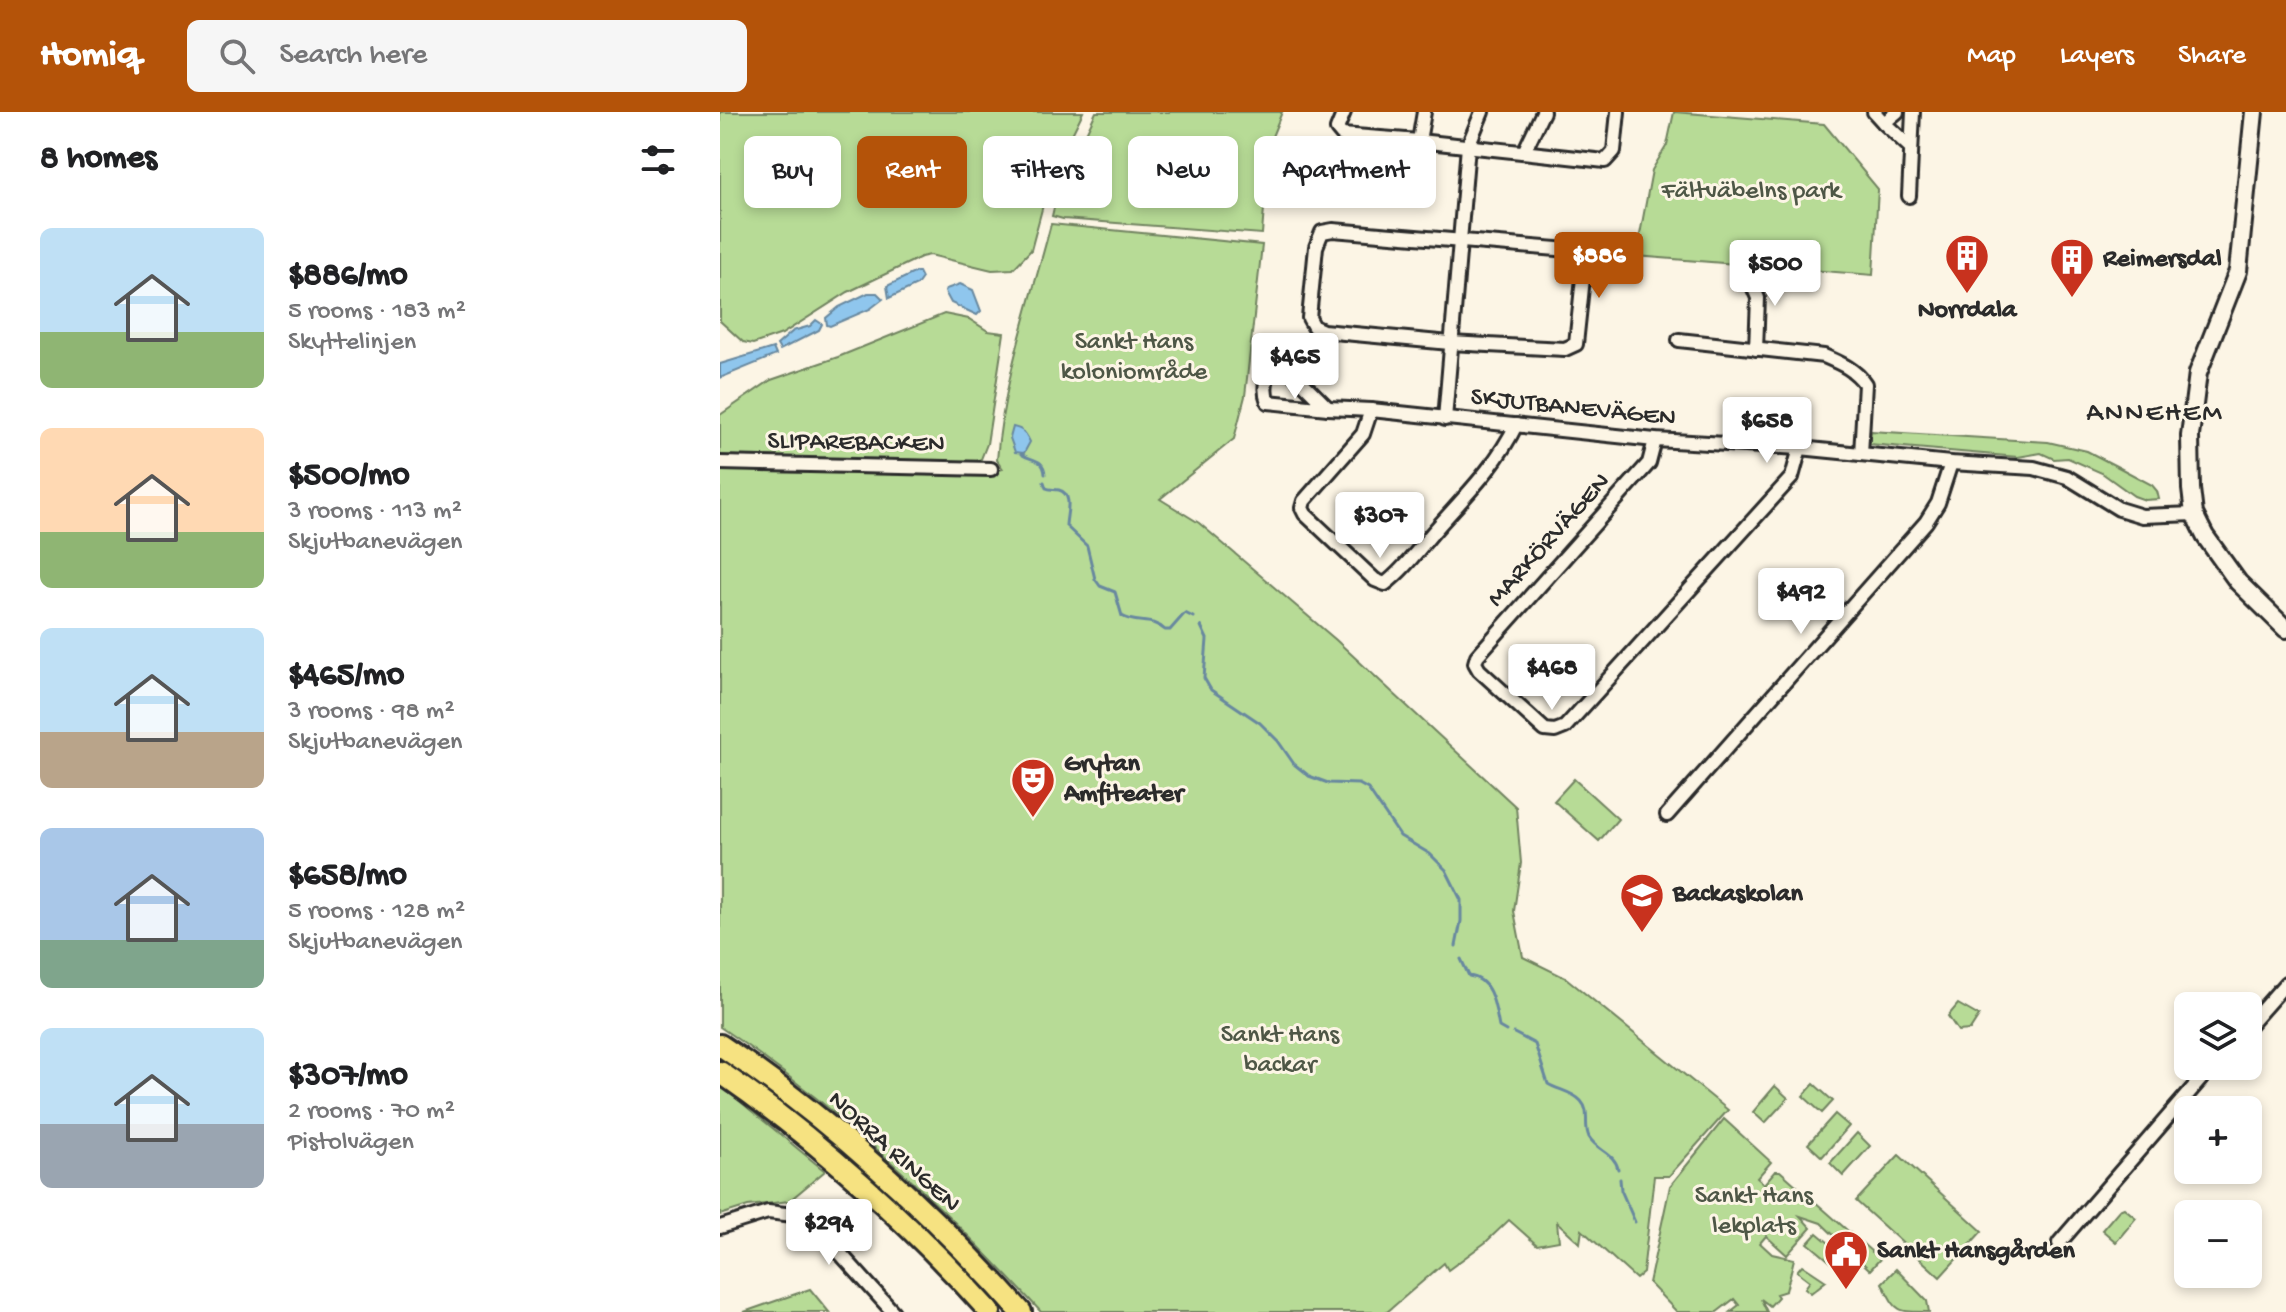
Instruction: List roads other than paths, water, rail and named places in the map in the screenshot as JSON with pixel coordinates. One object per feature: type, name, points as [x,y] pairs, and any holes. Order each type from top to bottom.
[{"type":"main road","name":"NORRA RINGEN","points":[[720,1045],[752,1066],[876,1167],[1021,1312]]},
{"type":"main road","name":"NORRA RINGEN","points":[[720,1072],[862,1186],[990,1312]]},
{"type":"street","points":[[1344,112],[1337,129],[1342,135],[1355,136]]},
{"type":"street","points":[[1420,136],[1424,112]]},
{"type":"street","points":[[1445,419],[1468,146],[1482,112]]},
{"type":"street","points":[[1524,152],[1543,112]]},
{"type":"street","points":[[1436,143],[1605,161],[1614,151],[1618,112]]},
{"type":"street","points":[[1874,112],[1911,148]]},
{"type":"street","points":[[1884,123],[1897,112]]},
{"type":"street","points":[[1909,196],[1913,112]]},
{"type":"street","points":[[2254,112],[2238,271],[2198,373],[2190,436],[2194,514],[2205,536],[2238,582],[2286,629]]},
{"type":"street","points":[[1333,230],[1459,241],[1581,251],[1585,259],[1576,344],[1565,349],[1450,343],[1323,331],[1314,327],[1309,318],[1316,247],[1322,232],[1333,230]]},
{"type":"street","points":[[1749,277],[1758,298],[1756,349]]},
{"type":"street","points":[[1679,340],[1824,356],[1859,375],[1865,384],[1861,454]]},
{"type":"street","name":"SKJUTBANEVÄGEN","points":[[1328,408],[1283,365],[1272,368],[1265,395],[1268,402],[1328,408],[1371,410],[1655,440],[1800,448],[2034,468],[2067,477],[2119,509],[2142,516],[2194,514]]},
{"type":"street","points":[[1371,410],[1363,434],[1304,501],[1302,508],[1375,580],[1385,584],[1488,469],[1506,446],[1516,425]]},
{"type":"street","name":"MARKÖRVÄGEN","points":[[1655,440],[1649,463],[1477,656],[1475,663],[1479,670],[1545,730],[1555,731],[1565,727],[1751,523],[1792,477],[1800,448]]},
{"type":"street","name":"SLIPAREBACKEN","points":[[720,463],[991,469]]},
{"type":"street","points":[[1667,815],[1926,522],[1938,503],[1951,463]]},
{"type":"street","points":[[2262,1010],[2286,983]]},
{"type":"street","points":[[2059,1243],[2200,1080]]},
{"type":"street","points":[[720,1227],[768,1212],[802,1216],[821,1232],[893,1312]]},
{"type":"water","points":[[916,272],[922,278],[917,285],[889,298],[887,286]]},
{"type":"water","points":[[960,284],[973,290],[981,311],[977,315],[951,303],[946,289]]},
{"type":"water","points":[[868,293],[877,293],[883,299],[870,309],[827,325],[826,318],[839,307]]},
{"type":"water","points":[[816,320],[822,324],[819,330],[780,350],[777,345],[793,331],[810,326]]},
{"type":"water","points":[[773,348],[776,355],[720,378],[720,364]]},
{"type":"water","points":[[1013,427],[1024,432],[1030,442],[1024,453],[1015,452],[1010,438]]},
{"type":"waterway","points":[[1021,454],[1040,462],[1045,474]]},
{"type":"waterway","points":[[1044,482],[1046,488],[1064,492],[1068,505],[1066,526],[1087,546],[1095,579],[1100,586],[1115,592],[1122,616],[1165,630],[1170,630],[1185,613],[1193,617]]},
{"type":"waterway","points":[[1201,626],[1207,639],[1204,678],[1211,690],[1260,723],[1294,764],[1309,776],[1328,783],[1359,784],[1368,789],[1400,836],[1430,854],[1446,870],[1461,900],[1456,946]]},
{"type":"waterway","points":[[1461,959],[1469,976],[1477,978],[1488,988],[1499,1027],[1506,1031]]},
{"type":"waterway","points":[[1514,1033],[1535,1044],[1548,1084],[1581,1101],[1586,1109],[1589,1137],[1613,1159],[1618,1169]]},
{"type":"waterway","points":[[1620,1179],[1621,1190],[1635,1222]]},
{"type":"place","name":"Norrdala","points":[[1967,295]]},
{"type":"place","name":"Reimersdal","points":[[2072,299]]},
{"type":"place","name":"Grytan Amfiteater","points":[[1033,819]]},
{"type":"place","name":"Backaskolan","points":[[1642,934]]},
{"type":"place","name":"Sankt Hansgården","points":[[1846,1291]]},
{"type":"district","name":"ANNEHEM","points":[[2155,414]]},
{"type":"park label","name":"Fältväbelns park","points":[[1751,192]]},
{"type":"park label","name":"Sankt Hans koloniområde","points":[[1134,358]]},
{"type":"park label","name":"Sankt Hans backar","points":[[1280,1051]]},
{"type":"park label","name":"Sankt Hans lekplats","points":[[1754,1212]]}]
